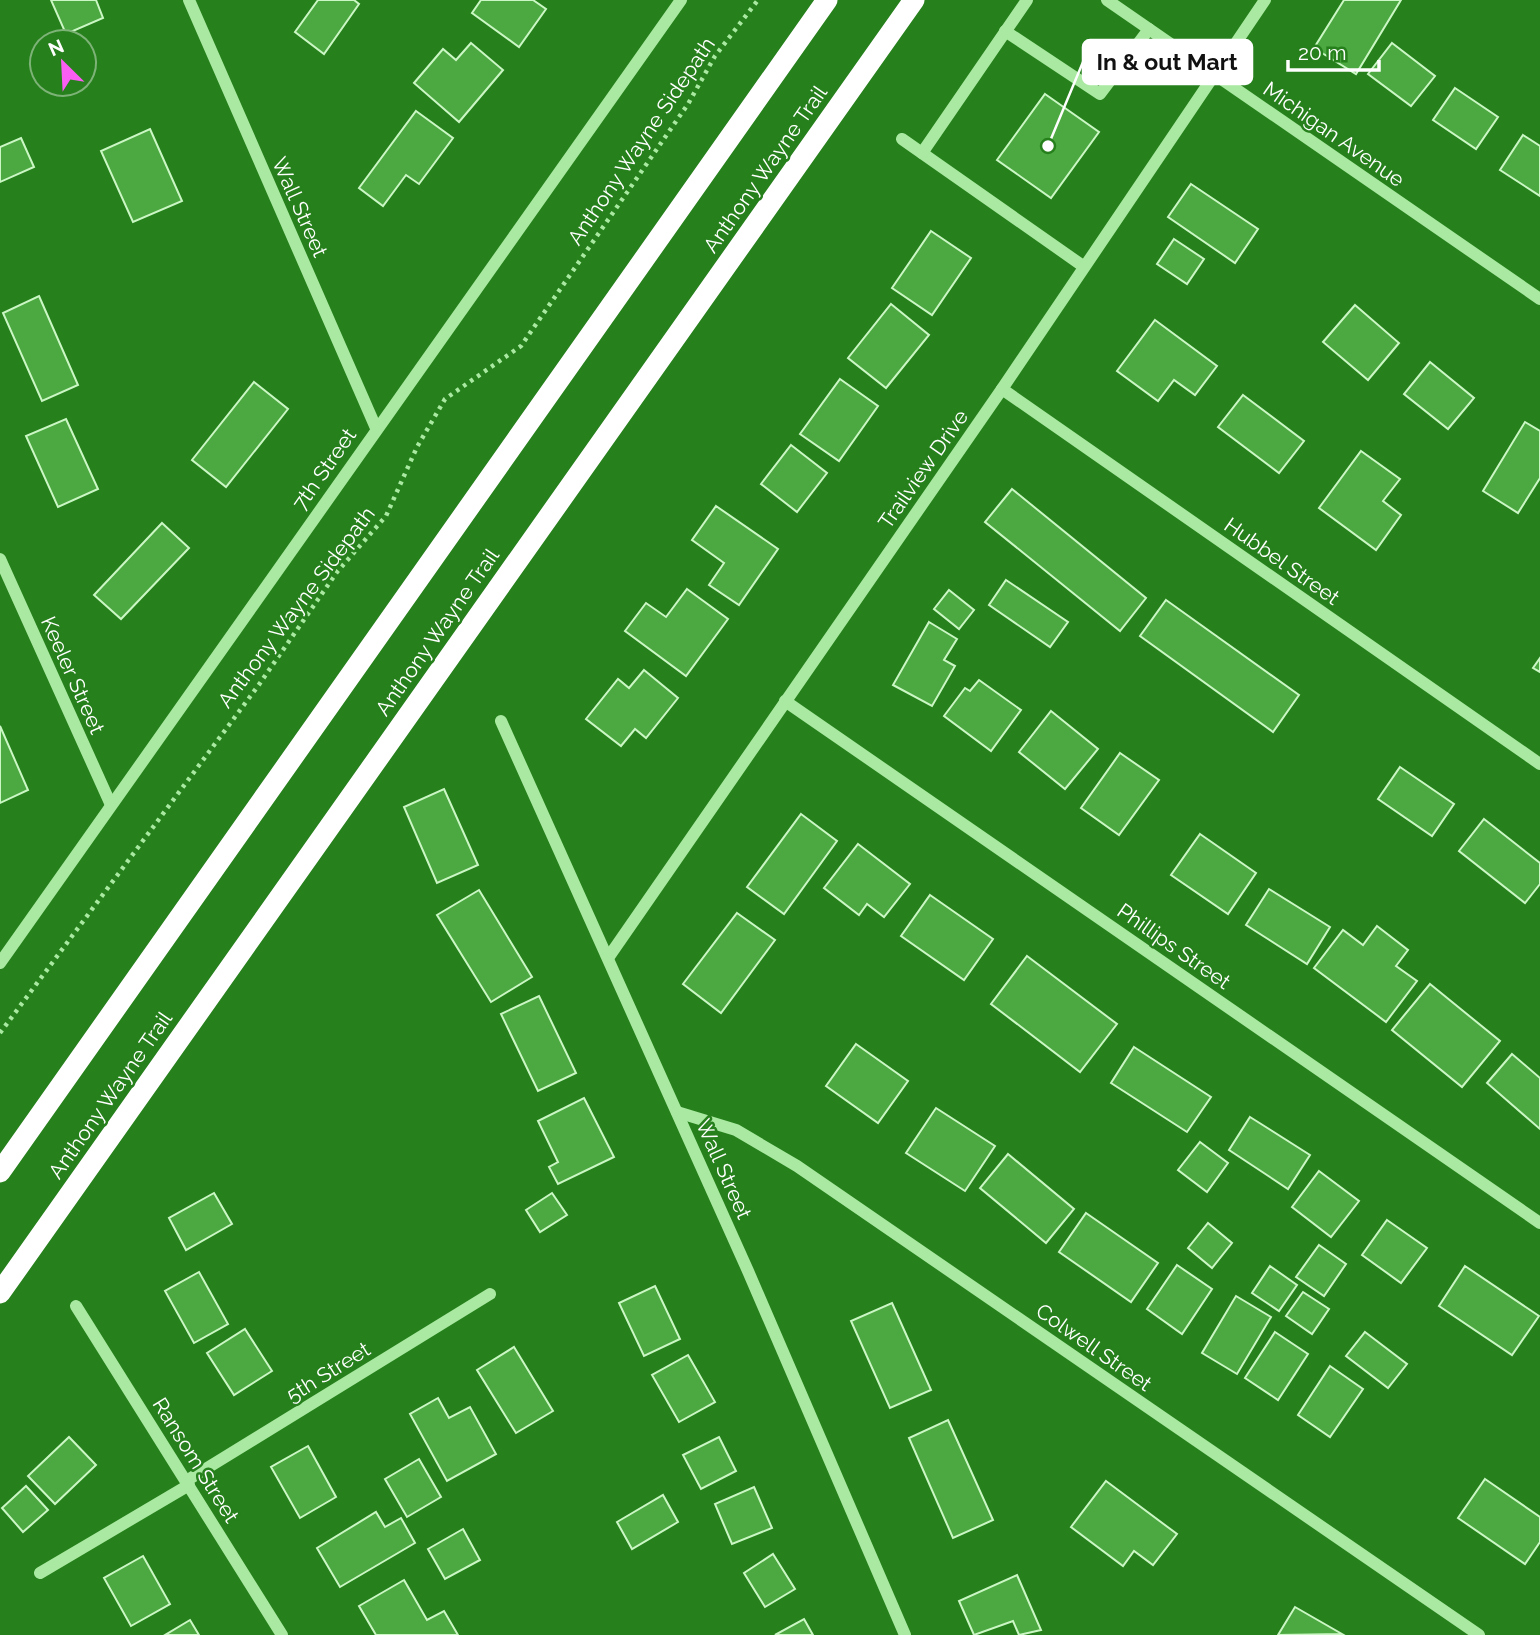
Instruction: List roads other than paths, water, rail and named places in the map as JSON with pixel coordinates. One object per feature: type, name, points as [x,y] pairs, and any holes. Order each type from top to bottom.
[{"type":"highway","points":[[0,1172],[827,0]]},
{"type":"highway","name":"Anthony Wayne Trail","points":[[0,1293],[914,0]]},
{"type":"street","name":"Wall Street","points":[[189,0],[376,428]]},
{"type":"street","name":"7th Street","points":[[0,963],[681,0]]},
{"type":"street","points":[[922,153],[1027,0]]},
{"type":"street","name":"Michigan Avenue","points":[[1107,0],[1540,299]]},
{"type":"street","name":"Trailview Drive","points":[[608,958],[1002,389],[1083,265],[1265,0]]},
{"type":"street","points":[[1005,31],[1100,94],[1149,29]]},
{"type":"street","points":[[902,139],[1083,265]]},
{"type":"street","name":"Hubbel Street","points":[[1002,389],[1540,764]]},
{"type":"street","name":"Keeler Street","points":[[0,559],[111,806]]},
{"type":"street","name":"Phillips Street","points":[[785,701],[1540,1223]]},
{"type":"street","name":"Wall Street","points":[[501,721],[677,1112],[905,1635]]},
{"type":"street","name":"Colwell Street","points":[[677,1112],[736,1130],[797,1166],[1479,1635]]},
{"type":"street","name":"5th Street","points":[[40,1573],[490,1294]]},
{"type":"street","name":"Ransom Street","points":[[76,1306],[282,1635]]},
{"type":"place","name":"In & out Mart","points":[[1048,146]]}]
